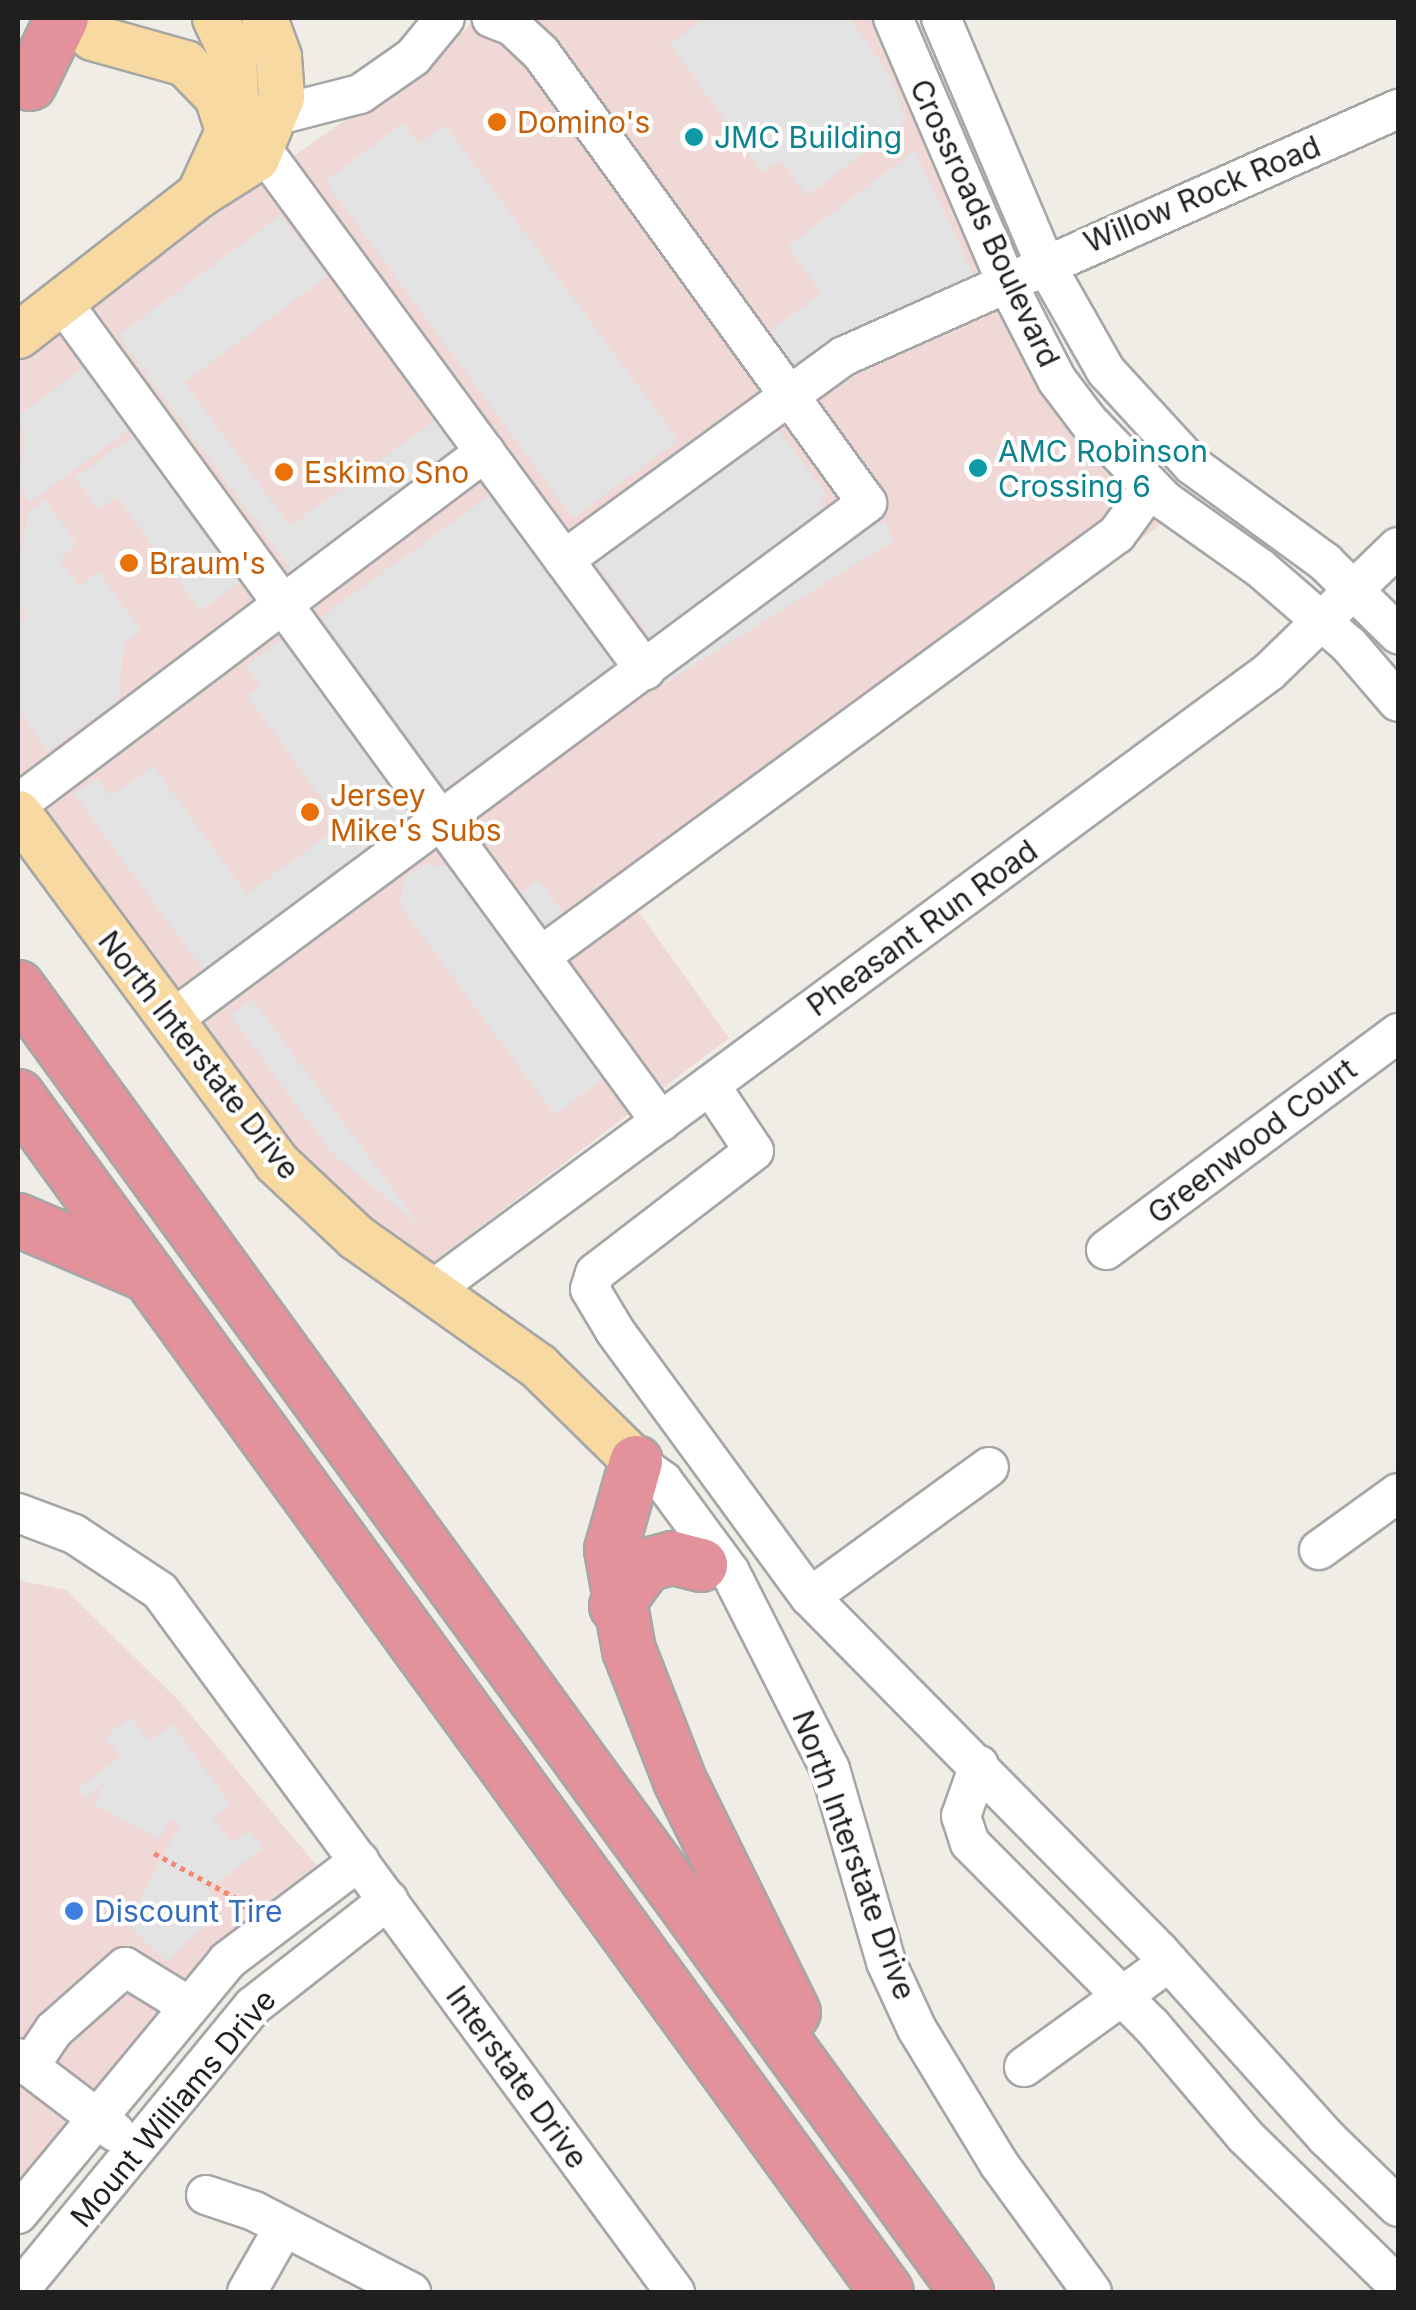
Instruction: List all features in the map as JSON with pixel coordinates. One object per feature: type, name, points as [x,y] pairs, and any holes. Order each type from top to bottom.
[{"type":"highway","points":[[24,88],[91,24]]},
{"type":"highway","points":[[18,987],[968,2292]]},
{"type":"highway","points":[[18,1096],[888,2292]]},
{"type":"highway","points":[[18,1220],[150,1277]]},
{"type":"highway","points":[[636,1462],[612,1550],[616,1606],[680,1781],[856,2140]]},
{"type":"highway","points":[[616,1606],[646,1565],[673,1558],[701,1565]]},
{"type":"main road","points":[[215,18],[256,133]]},
{"type":"main road","points":[[18,335],[60,298],[199,194],[226,182],[256,133],[281,78],[264,18]]},
{"type":"main road","points":[[91,24],[185,63],[256,133]]},
{"type":"main road","name":"North Interstate Drive","points":[[18,813],[276,1162],[356,1237],[538,1366],[636,1462]]},
{"type":"street","points":[[446,18],[413,57],[360,94],[256,133],[645,670]]},
{"type":"street","points":[[169,1022],[444,822],[867,503],[542,53],[512,26],[491,18]]},
{"type":"street","name":"Crossroads Boulevard","points":[[893,18],[1005,280],[1057,380],[1151,487],[1322,622],[1398,702]]},
{"type":"street","name":"Crossroads Boulevard","points":[[941,18],[1044,262],[1106,372],[1169,445],[1354,590],[1398,634]]},
{"type":"street","points":[[915,70],[958,56]]},
{"type":"street","name":"Willow Rock Road","points":[[564,560],[844,356],[1044,262],[1398,109]]},
{"type":"street","points":[[60,298],[661,1122]]},
{"type":"street","points":[[18,804],[485,452]]},
{"type":"street","points":[[541,956],[1117,534],[1151,487]]},
{"type":"street","name":"Pheasant Run Road","points":[[431,1291],[1270,671],[1398,548]]},
{"type":"street","points":[[134,685],[224,617]]},
{"type":"street","name":"Greenwood Court","points":[[1106,1250],[1398,1033]]},
{"type":"street","points":[[710,1085],[754,1151],[596,1273],[590,1289],[810,1596],[1169,1962],[1347,2157],[1398,2207]]},
{"type":"street","name":"North Interstate Drive","points":[[636,1462],[648,1494],[782,1667]]},
{"type":"street","name":"North Interstate Drive","points":[[636,1462],[663,1480],[730,1572],[782,1667],[830,1769],[886,1962],[917,2029],[999,2164],[1092,2292]]},
{"type":"street","points":[[810,1596],[988,1467]]},
{"type":"street","points":[[1319,1550],[1398,1493]]},
{"type":"street","points":[[18,1513],[74,1534],[160,1591],[359,1860]]},
{"type":"street","points":[[979,1765],[960,1828],[1308,2197],[1398,2286]]},
{"type":"street","name":"Interstate Drive","points":[[359,1860],[675,2292]]},
{"type":"street","name":"Mount Williams Drive","points":[[18,2214],[187,2006],[264,1927],[359,1860]]},
{"type":"street","name":"Mount Williams Drive","points":[[18,2292],[253,2006],[388,1900]]},
{"type":"street","points":[[1024,2067],[1169,1962]]},
{"type":"street","points":[[138,2147],[23,2063],[125,1967],[187,2006]]},
{"type":"street","points":[[1308,2197],[1347,2157]]},
{"type":"street","points":[[206,2194],[284,2226],[411,2292]]},
{"type":"street","points":[[248,2292],[284,2226]]},
{"type":"path","points":[[154,1852],[236,1898],[245,1911]]},
{"type":"shaded area","points":[[476,18],[877,18],[1051,400],[1120,486],[1163,523],[638,911],[729,1038],[430,1265],[314,1184],[18,790],[18,364],[121,278],[446,49]]},
{"type":"shaded area","points":[[705,18],[849,18],[890,75],[907,119],[807,196],[780,160],[762,172],[670,44]]},
{"type":"shaded area","points":[[403,123],[419,144],[445,125],[678,440],[573,518],[325,181]]},
{"type":"shaded area","points":[[915,150],[974,276],[884,314],[799,370],[770,331],[821,293],[788,246]]},
{"type":"shaded area","points":[[281,215],[327,276],[184,382],[290,526],[438,418],[462,450],[294,574],[118,335]]},
{"type":"shaded area","points":[[84,367],[129,430],[30,502],[18,486],[25,437],[18,416]]},
{"type":"shaded area","points":[[778,430],[827,495],[819,501],[830,516],[656,645],[596,564]]},
{"type":"shaded area","points":[[133,436],[239,582],[201,611],[117,497],[98,509],[75,478]]},
{"type":"shaded area","points":[[495,491],[619,662],[445,788],[321,617]]},
{"type":"shaded area","points":[[45,500],[77,544],[59,560],[79,586],[99,572],[141,631],[124,644],[118,701],[48,751],[18,709],[18,623],[27,616],[18,603],[18,568],[28,512]]},
{"type":"shaded area","points":[[883,521],[895,540],[468,806],[456,788]]},
{"type":"shaded area","points":[[289,634],[428,823],[212,982],[74,794],[97,778],[111,796],[153,766],[247,894],[341,825],[247,696],[260,685],[246,666]]},
{"type":"shaded area","points":[[423,864],[450,867],[606,1077],[555,1115],[400,906],[404,878]]},
{"type":"shaded area","points":[[538,880],[570,921],[552,935],[520,894]]},
{"type":"shaded area","points":[[252,999],[420,1226],[331,1152],[230,1015]]},
{"type":"shaded area","points":[[18,1580],[66,1590],[179,1701],[322,1872],[18,2196]]},
{"type":"shaded area","points":[[131,1717],[149,1741],[172,1724],[230,1804],[213,1818],[232,1843],[250,1831],[263,1848],[208,1889],[223,1908],[167,1962],[127,1924],[180,1824],[170,1819],[159,1839],[94,1804],[103,1783],[85,1798],[78,1789],[120,1757],[105,1737]]},
{"type":"place","name":"Domino's","points":[[497,122]]},
{"type":"place","name":"JMC Building","points":[[694,137]]},
{"type":"place","name":"AMC Robinson Crossing 6","points":[[978,468]]},
{"type":"place","name":"Eskimo Sno","points":[[284,472]]},
{"type":"place","name":"Braum's","points":[[129,563]]},
{"type":"place","name":"Jersey Mike's Subs","points":[[310,812]]},
{"type":"place","name":"Discount Tire","points":[[74,1911]]}]
